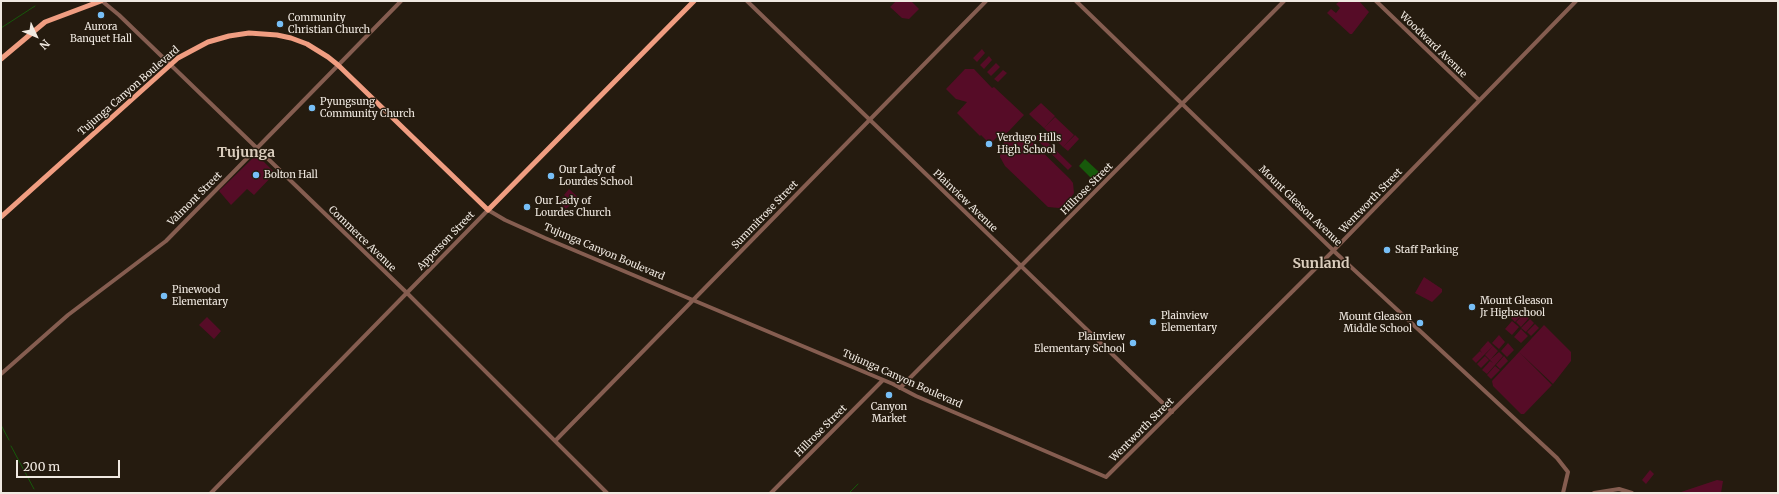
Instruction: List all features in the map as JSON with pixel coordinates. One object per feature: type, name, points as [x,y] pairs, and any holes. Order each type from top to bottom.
[{"type":"main road","points":[[1,59],[45,22],[102,1]]},
{"type":"main road","name":"Apperson Street","points":[[488,210],[694,1]]},
{"type":"main road","name":"Tujunga Canyon Boulevard","points":[[1,217],[170,65],[187,52],[203,44],[229,36],[249,33],[277,35],[298,40],[323,53],[338,65],[488,210]]},
{"type":"street","name":"Commerce Avenue","points":[[102,1],[257,148],[407,294],[607,493]]},
{"type":"street","name":"Valmont Street","points":[[1,374],[68,315],[166,241],[401,1]]},
{"type":"street","name":"Plainview Avenue","points":[[747,1],[1172,412]]},
{"type":"street","name":"Summitrose Street","points":[[555,441],[986,1]]},
{"type":"street","name":"Mount Gleason Avenue","points":[[1076,1],[1333,251],[1564,465],[1568,474],[1563,493]]},
{"type":"street","name":"Hillrose Street","points":[[900,388],[1284,1]]},
{"type":"street","name":"Woodward Avenue","points":[[1376,1],[1479,100]]},
{"type":"street","name":"Wentworth Street","points":[[1106,477],[1333,251],[1576,1]]},
{"type":"street","name":"Apperson Street","points":[[211,493],[488,210]]},
{"type":"street","name":"Tujunga Canyon Boulevard","points":[[488,210],[505,220],[544,238],[883,380],[916,396],[1106,477]]},
{"type":"street","name":"Hillrose Street","points":[[771,493],[883,380]]},
{"type":"street","points":[[1594,493],[1619,488],[1632,493]]},
{"type":"shaded area","points":[[896,1],[911,1],[919,9],[909,19],[902,18],[890,7]]},
{"type":"shaded area","points":[[1340,1],[1359,1],[1369,12],[1352,34],[1350,34],[1327,13],[1331,9],[1336,13],[1340,8],[1336,4]]},
{"type":"shaded area","points":[[982,49],[985,53],[977,62],[973,58]]},
{"type":"shaded area","points":[[989,56],[992,60],[984,69],[980,65]]},
{"type":"shaded area","points":[[996,63],[1000,67],[991,76],[987,72]]},
{"type":"shaded area","points":[[965,69],[974,69],[992,88],[994,87],[1024,115],[1009,131],[1001,137],[999,135],[992,142],[988,142],[981,135],[980,136],[957,113],[967,102],[956,99],[946,89]]},
{"type":"shaded area","points":[[1003,70],[1007,73],[998,82],[994,79]]},
{"type":"shaded area","points":[[1041,103],[1055,116],[1044,128],[1029,114]]},
{"type":"shaded area","points":[[1055,117],[1074,135],[1063,147],[1054,138],[1059,131],[1053,137],[1044,128]]},
{"type":"shaded area","points":[[1039,134],[1072,166],[1068,170],[1035,138]]},
{"type":"shaded area","points":[[1016,135],[1026,136],[1073,183],[1074,193],[1067,203],[1059,208],[1048,207],[1005,166],[1000,157],[1001,146],[1007,139]]},
{"type":"shaded area","points":[[1075,135],[1079,139],[1068,151],[1063,147]]},
{"type":"shaded area","points":[[255,156],[258,156],[275,173],[254,195],[247,189],[231,205],[219,191]]},
{"type":"shaded area","points":[[1085,159],[1099,172],[1092,179],[1079,166]]},
{"type":"shaded area","points":[[569,189],[579,198],[574,204],[564,195]]},
{"type":"shaded area","points":[[563,196],[571,204],[566,209],[558,201]]},
{"type":"shaded area","points":[[1424,277],[1442,289],[1442,292],[1432,302],[1415,293]]},
{"type":"shaded area","points":[[1519,309],[1524,313],[1515,322],[1511,318]]},
{"type":"shaded area","points":[[1524,314],[1529,318],[1521,327],[1516,322]]},
{"type":"shaded area","points":[[207,317],[221,331],[214,339],[199,325]]},
{"type":"shaded area","points":[[1530,319],[1534,323],[1526,332],[1521,328]]},
{"type":"shaded area","points":[[1512,321],[1519,327],[1512,335],[1505,329]]},
{"type":"shaded area","points":[[1535,324],[1539,328],[1531,336],[1527,332]]},
{"type":"shaded area","points":[[1544,325],[1571,352],[1571,361],[1553,384],[1519,352]]},
{"type":"shaded area","points":[[1521,329],[1528,336],[1521,343],[1514,337]]},
{"type":"shaded area","points":[[1499,335],[1505,342],[1499,349],[1492,343]]},
{"type":"shaded area","points":[[1488,341],[1493,346],[1476,363],[1472,359],[1480,351],[1482,353],[1480,350]]},
{"type":"shaded area","points":[[1508,343],[1514,350],[1507,357],[1501,351]]},
{"type":"shaded area","points":[[1493,346],[1498,351],[1490,360],[1485,355]]},
{"type":"shaded area","points":[[1499,352],[1503,356],[1487,374],[1482,370],[1490,361],[1493,363],[1490,360]]},
{"type":"shaded area","points":[[1519,352],[1552,385],[1524,414],[1521,414],[1493,386],[1492,381]]},
{"type":"shaded area","points":[[1485,356],[1489,360],[1481,368],[1477,364]]},
{"type":"shaded area","points":[[1504,356],[1508,361],[1500,369],[1496,365]]},
{"type":"shaded area","points":[[1495,366],[1500,370],[1491,379],[1487,375]]},
{"type":"shaded area","points":[[1650,470],[1654,474],[1646,484],[1642,480]]},
{"type":"shaded area","points":[[1717,480],[1723,481],[1721,493],[1678,493]]},
{"type":"waterway","points":[[1,28],[35,6]]},
{"type":"waterway","points":[[1,425],[9,440]]},
{"type":"waterway","points":[[11,446],[34,489]]},
{"type":"waterway","points":[[849,493],[858,484]]},
{"type":"place","name":"Aurora Banquet Hall","points":[[101,15]]},
{"type":"place","name":"Community Christian Church","points":[[280,24]]},
{"type":"place","name":"Pyungsung Community Church","points":[[312,108]]},
{"type":"place","name":"Verdugo Hills High School","points":[[989,144]]},
{"type":"place","name":"Bolton Hall","points":[[256,175]]},
{"type":"place","name":"Our Lady of Lourdes School","points":[[551,176]]},
{"type":"place","name":"Our Lady of Lourdes Church","points":[[527,207]]},
{"type":"place","name":"Staff Parking","points":[[1387,250]]},
{"type":"place","name":"Pinewood Elementary","points":[[164,296]]},
{"type":"place","name":"Mount Gleason Jr Highschool","points":[[1472,307]]},
{"type":"place","name":"Plainview Elementary","points":[[1153,322]]},
{"type":"place","name":"Mount Gleason Middle School","points":[[1420,323]]},
{"type":"place","name":"Plainview Elementary School","points":[[1133,343]]},
{"type":"place","name":"Canyon Market","points":[[889,395]]},
{"type":"district","name":"Tujunga","points":[[246,153]]},
{"type":"district","name":"Sunland","points":[[1321,264]]}]
